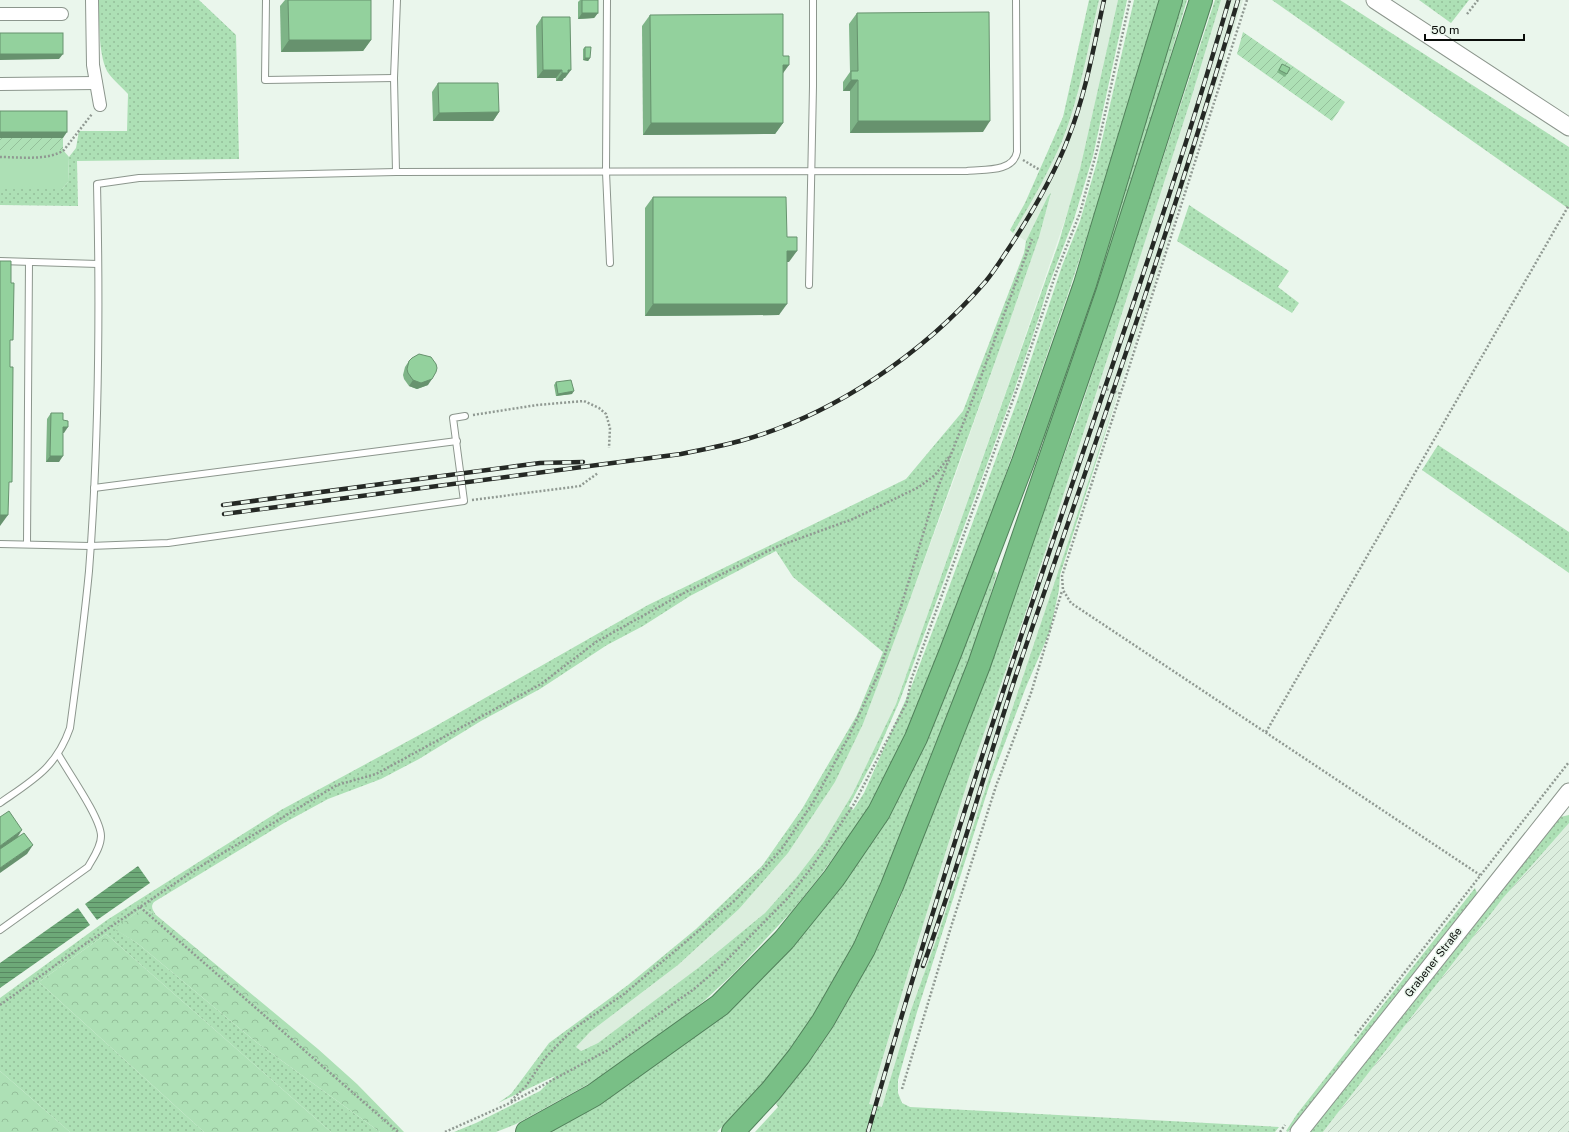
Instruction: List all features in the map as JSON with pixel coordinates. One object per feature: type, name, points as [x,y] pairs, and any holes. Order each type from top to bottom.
[{"type":"highway","points":[[528,1132],[594,1095],[720,1005],[784,940],[834,878],[879,812],[916,738],[1023,462],[1085,284],[1171,0]]},
{"type":"highway","points":[[733,1132],[771,1091],[799,1056],[823,1021],[864,949],[895,879],[986,643],[1107,293],[1201,0]]},
{"type":"street","points":[[92,0],[93,65],[100,105]]},
{"type":"street","points":[[1375,0],[1569,127]]},
{"type":"street","points":[[0,14],[62,14]]},
{"type":"street","points":[[0,84],[96,83]]},
{"type":"street","name":"Grabener Straße","points":[[1294,1126],[1569,792]]},
{"type":"lane","points":[[266,0],[264,80],[394,78]]},
{"type":"lane","points":[[396,172],[394,78],[397,0]]},
{"type":"lane","points":[[607,0],[606,172],[610,263]]},
{"type":"lane","points":[[809,285],[813,86],[813,0]]},
{"type":"lane","points":[[0,803],[37,777],[49,766],[64,744],[70,728],[89,573],[94,488],[99,354],[97,184],[139,178],[396,172],[811,170],[967,171],[1001,168],[1011,162],[1016,156],[1018,132],[1016,0]]},
{"type":"lane","points":[[0,262],[98,264]]},
{"type":"lane","points":[[27,544],[29,262]]},
{"type":"lane","points":[[0,544],[90,546],[168,542],[464,502],[454,418],[465,416]]},
{"type":"lane","points":[[94,488],[456,441]]},
{"type":"lane","points":[[0,930],[88,867],[97,853],[101,836],[97,820],[58,754]]},
{"type":"path","points":[[445,1132],[510,1103],[608,1050],[694,989],[721,966],[788,898],[812,867],[854,804],[907,702],[911,680],[1021,379],[1056,273],[1080,213],[1097,150],[1130,0]]},
{"type":"path","points":[[902,1089],[951,927],[996,786],[1031,693],[1063,590],[1062,576],[1122,394],[1247,0]]},
{"type":"path","points":[[1467,14],[1478,0]]},
{"type":"path","points":[[0,158],[47,157],[58,154],[64,150],[100,105]]},
{"type":"path","points":[[1016,156],[1040,170]]},
{"type":"path","points":[[1266,732],[1569,205]]},
{"type":"path","points":[[510,1103],[526,1086],[545,1058],[572,1030],[624,994],[734,901],[781,850],[814,801],[848,738],[878,675],[935,496],[1032,239]]},
{"type":"path","points":[[1099,387],[1122,394]]},
{"type":"path","points":[[465,416],[537,405],[584,401],[600,408],[606,414],[610,428],[610,448]]},
{"type":"path","points":[[0,1005],[196,869],[337,784],[376,774],[541,684],[596,642],[682,594],[776,547],[853,519],[919,487],[935,475],[949,457]]},
{"type":"path","points":[[464,502],[580,486],[598,473]]},
{"type":"path","points":[[1063,590],[1071,603],[1480,875]]},
{"type":"path","points":[[1353,1038],[1569,762]]},
{"type":"path","points":[[140,907],[398,1132]]},
{"type":"path","points":[[1280,1132],[1294,1126]]},
{"type":"shaded area","points":[[1099,0],[1118,0],[1080,169],[1069,208],[896,704],[874,752],[853,793],[823,843],[796,878],[765,913],[698,968],[636,1015],[598,1043],[580,1051],[576,1047],[590,1032],[678,965],[739,909],[788,853],[835,782],[863,724],[909,602],[952,485],[1039,237],[1051,194],[1048,196],[1026,241],[1013,233],[1044,178],[1062,141],[1077,96]]},
{"type":"shaded area","points":[[1221,0],[1243,0],[1154,286],[938,935],[911,1010],[882,1108],[869,1104],[971,771],[1025,614],[1190,102]]},
{"type":"shaded area","points":[[1569,823],[1569,1132],[1323,1132],[1503,898]]},
{"type":"shaded area","points":[[138,866],[150,883],[97,920],[85,904]]},
{"type":"shaded area","points":[[78,908],[90,925],[0,988],[0,963]]},
{"type":"green space","points":[[99,0],[199,0],[236,35],[239,159],[77,161],[78,206],[0,205],[0,189],[62,189],[68,182],[69,157],[76,148],[79,131],[127,131],[128,94],[111,77],[105,67],[100,38]]},
{"type":"green space","points":[[1089,0],[1099,0],[1074,107],[1062,141],[1033,199],[1013,233],[1010,230],[1025,203],[1063,117]]},
{"type":"green space","points":[[1118,0],[1127,0],[1093,156],[1074,219],[1048,287],[1014,391],[900,700],[877,753],[849,806],[853,810],[864,793],[910,690],[1017,401],[1062,266],[1080,221],[1097,162],[1134,0],[1165,0],[1068,294],[982,542],[916,714],[884,781],[864,815],[820,876],[792,911],[734,973],[704,1001],[660,1036],[594,1081],[516,1124],[496,1132],[454,1132],[476,1123],[540,1091],[555,1076],[498,1103],[511,1094],[549,1043],[628,985],[696,929],[762,866],[802,809],[857,715],[883,652],[793,577],[776,551],[690,596],[643,626],[607,645],[540,689],[481,721],[419,759],[381,779],[328,799],[284,823],[154,902],[152,907],[156,915],[143,908],[115,929],[137,943],[256,1042],[380,1132],[331,1132],[106,934],[39,982],[204,1132],[70,1132],[0,1071],[0,998],[107,920],[281,810],[434,727],[648,605],[906,479],[963,411],[1024,253],[1026,241],[1048,196],[1051,193],[1039,237],[909,602],[863,724],[835,782],[788,853],[739,909],[678,965],[590,1032],[576,1047],[581,1051],[598,1043],[698,968],[765,913],[796,878],[823,843],[853,793],[896,704],[1059,242],[1080,169]]},
{"type":"green space","points":[[1180,0],[1187,0],[1145,140],[1136,178],[1046,441],[1041,438]]},
{"type":"green space","points":[[1215,0],[1221,0],[1190,102],[1025,614],[971,771],[869,1104],[882,1107],[911,1010],[938,935],[1119,390],[1060,575],[1059,590],[1050,631],[1026,687],[991,780],[917,1012],[898,1080],[898,1093],[902,1103],[910,1107],[1279,1127],[1275,1132],[755,1132],[778,1107],[776,1104],[815,1054],[834,1026],[873,956],[899,901],[1000,633],[1078,417]]},
{"type":"green space","points":[[1272,0],[1340,0],[1569,147],[1569,209]]},
{"type":"green space","points":[[1419,0],[1469,0],[1451,23]]},
{"type":"green space","points":[[1243,32],[1345,102],[1332,121],[1237,54]]},
{"type":"green space","points":[[0,138],[63,138],[63,150],[0,150]]},
{"type":"green space","points":[[0,150],[63,150],[69,157],[68,182],[62,189],[0,189]]},
{"type":"green space","points":[[1189,205],[1289,271],[1278,287],[1299,303],[1292,313],[1177,241]]},
{"type":"green space","points":[[1438,445],[1569,532],[1569,573],[1422,470]]},
{"type":"green space","points":[[993,570],[997,573],[981,626],[900,843],[865,930],[814,1020],[739,1115],[735,1113],[717,1132],[545,1132],[751,984],[939,710]]},
{"type":"green space","points":[[1569,815],[1569,823],[1503,898],[1323,1132],[1310,1132],[1560,817]]},
{"type":"green space","points":[[1475,888],[1477,893],[1475,897],[1288,1132],[1286,1131],[1297,1114]]},
{"type":"green space","points":[[143,908],[156,915],[318,1049],[357,1084],[404,1132],[380,1132],[256,1042],[137,943],[114,929]]},
{"type":"green space","points":[[106,934],[331,1132],[204,1132],[39,982]]},
{"type":"green space","points":[[0,1071],[70,1132],[0,1132]]},
{"type":"building","points":[[288,0],[371,0],[371,40],[289,40]]},
{"type":"building","points":[[582,0],[598,0],[598,13],[582,13]]},
{"type":"building","points":[[989,12],[990,121],[858,121],[858,80],[851,80],[851,71],[858,71],[857,13]]},
{"type":"building","points":[[783,14],[783,56],[789,56],[789,65],[783,65],[783,123],[651,123],[650,15]]},
{"type":"building","points":[[542,17],[570,17],[571,70],[568,70],[568,73],[562,73],[562,70],[543,70]]},
{"type":"building","points":[[0,33],[63,33],[63,54],[0,54]]},
{"type":"building","points":[[585,47],[591,47],[590,58],[585,58]]},
{"type":"building","points":[[1282,64],[1290,68],[1287,74],[1279,70]]},
{"type":"building","points":[[438,83],[498,83],[499,112],[439,113]]},
{"type":"building","points":[[0,111],[67,111],[67,132],[0,132]]},
{"type":"building","points":[[653,197],[786,197],[787,237],[797,237],[797,251],[787,251],[787,304],[653,304]]},
{"type":"building","points":[[0,261],[11,261],[11,283],[14,283],[13,340],[10,340],[10,367],[13,367],[12,482],[9,482],[8,515],[0,515]]},
{"type":"building","points":[[419,354],[431,357],[437,368],[432,379],[421,383],[413,380],[407,369],[409,361]]},
{"type":"building","points":[[571,380],[574,391],[558,394],[556,382]]},
{"type":"building","points":[[51,413],[63,413],[63,420],[68,421],[68,427],[63,427],[63,456],[50,456]]},
{"type":"building","points":[[9,811],[22,830],[0,846],[0,817]]},
{"type":"building","points":[[24,833],[33,845],[0,868],[0,849]]},
{"type":"railway","points":[[224,514],[681,454],[740,441],[775,430],[843,398],[875,379],[934,333],[961,308],[996,268],[1043,192],[1069,136],[1085,86],[1104,0]]},
{"type":"railway","points":[[868,1132],[919,958],[973,785],[1010,670],[1178,169],[1229,0]]},
{"type":"railway","points":[[923,966],[960,855],[1018,669],[1104,419],[1159,252],[1213,84],[1238,0]]},
{"type":"railway","points":[[223,505],[540,463],[583,462]]}]
